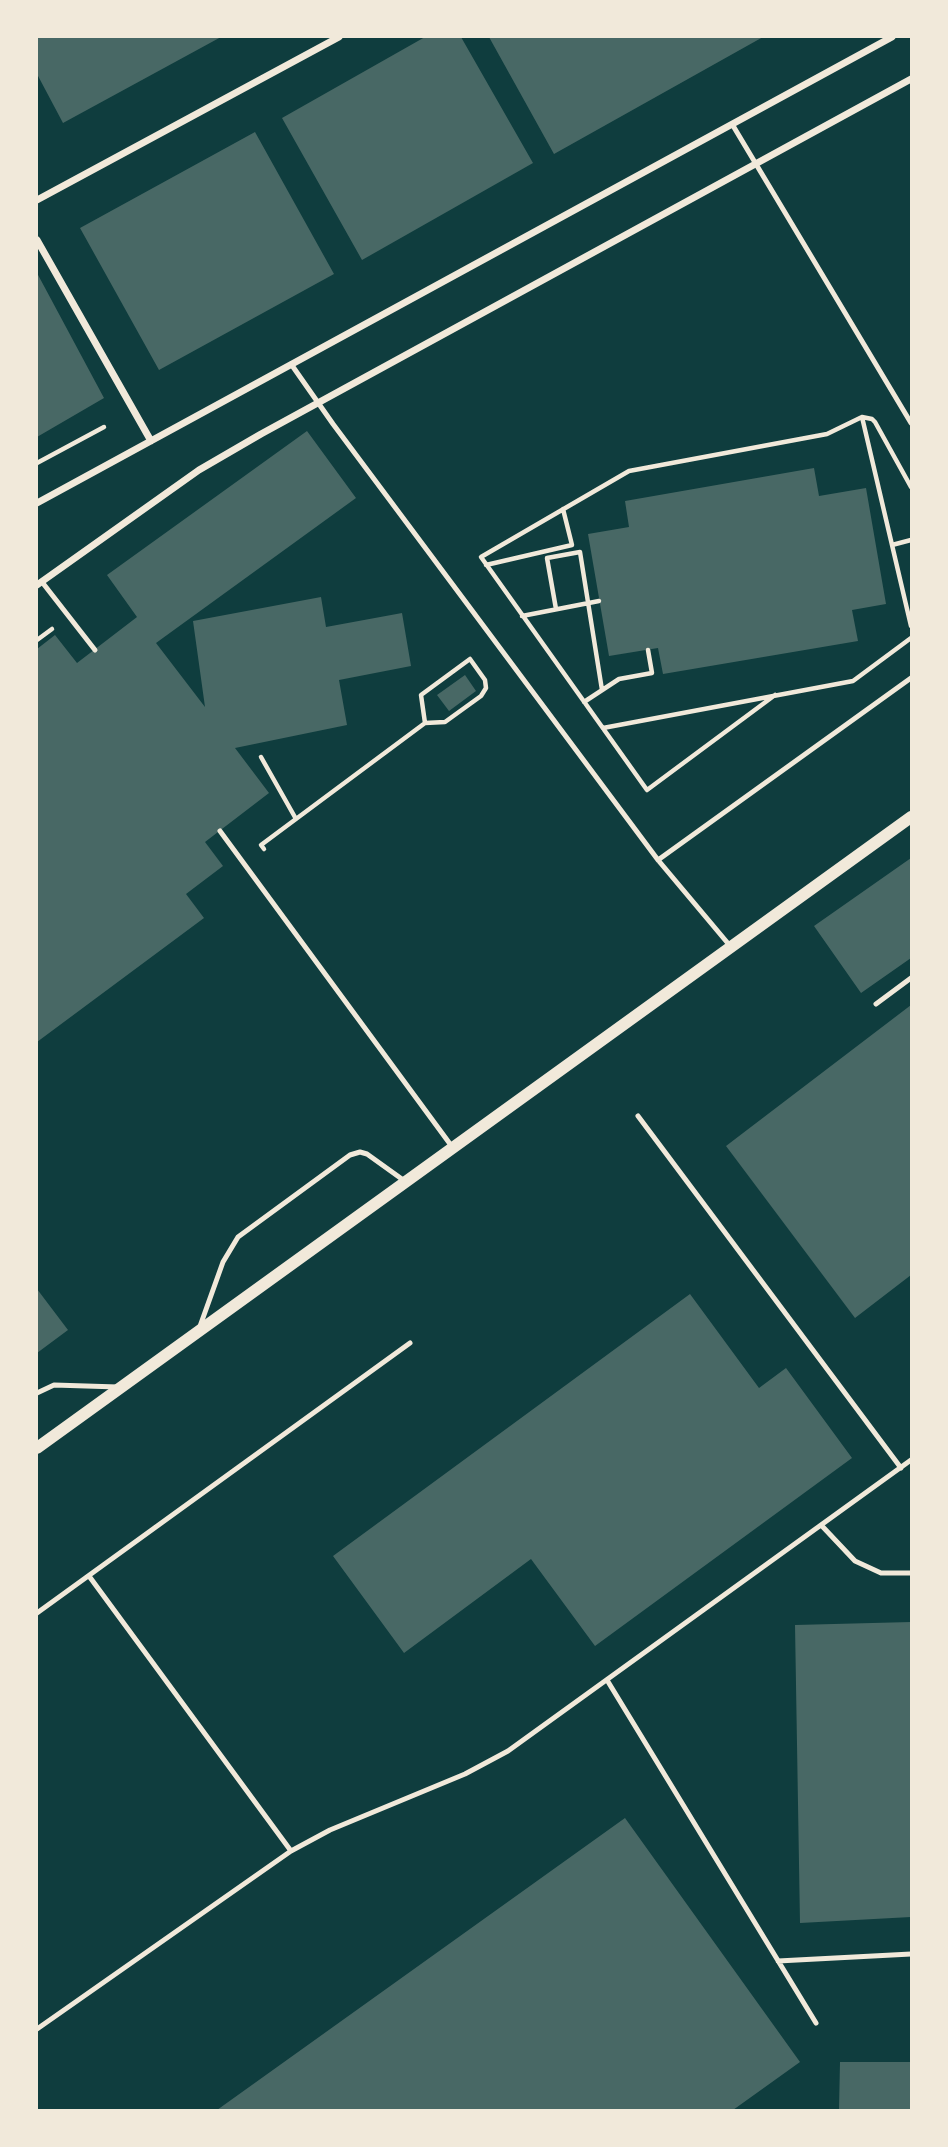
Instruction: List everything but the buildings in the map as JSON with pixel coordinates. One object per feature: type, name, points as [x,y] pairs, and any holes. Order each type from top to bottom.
[{"type":"street","points":[[37,200],[339,37]]},
{"type":"street","points":[[37,503],[892,37]]},
{"type":"street","points":[[38,582],[199,470],[318,402],[911,79]]},
{"type":"street","points":[[37,240],[151,441]]},
{"type":"street","points":[[37,1448],[911,817]]},
{"type":"lane","points":[[732,124],[911,423]]},
{"type":"lane","points":[[292,365],[659,860],[731,947]]},
{"type":"lane","points":[[38,582],[95,650]]},
{"type":"lane","points":[[659,860],[911,678]]},
{"type":"lane","points":[[220,831],[453,1148]]},
{"type":"lane","points":[[876,1004],[911,978]]},
{"type":"lane","points":[[638,1116],[901,1468]]},
{"type":"lane","points":[[197,1333],[223,1262],[238,1237],[350,1155],[360,1152],[367,1154],[406,1182]]},
{"type":"lane","points":[[37,1614],[410,1343]]},
{"type":"lane","points":[[37,1393],[54,1385],[121,1387]]},
{"type":"lane","points":[[37,2029],[291,1851],[330,1830],[465,1774],[508,1751],[911,1460]]},
{"type":"lane","points":[[821,1526],[855,1561],[881,1573],[911,1573]]},
{"type":"lane","points":[[89,1576],[291,1851]]},
{"type":"lane","points":[[607,1680],[816,2023]]},
{"type":"lane","points":[[778,1961],[911,1954]]},
{"type":"path","points":[[862,417],[911,626]]},
{"type":"path","points":[[775,695],[647,790],[481,557],[629,471],[827,434],[862,417],[875,422],[911,487]]},
{"type":"path","points":[[37,463],[104,427]]},
{"type":"path","points":[[486,565],[572,545],[563,509]]},
{"type":"path","points":[[891,545],[911,540]]},
{"type":"path","points":[[556,609],[547,558],[580,552],[602,690]]},
{"type":"path","points":[[522,616],[599,601]]},
{"type":"path","points":[[603,727],[853,681],[911,638]]},
{"type":"path","points":[[584,702],[619,678],[652,673],[648,650]]},
{"type":"path","points":[[266,852],[261,845],[425,723],[445,722],[484,692],[485,680],[470,659],[421,695],[425,723]]},
{"type":"path","points":[[261,757],[296,819]]}]
